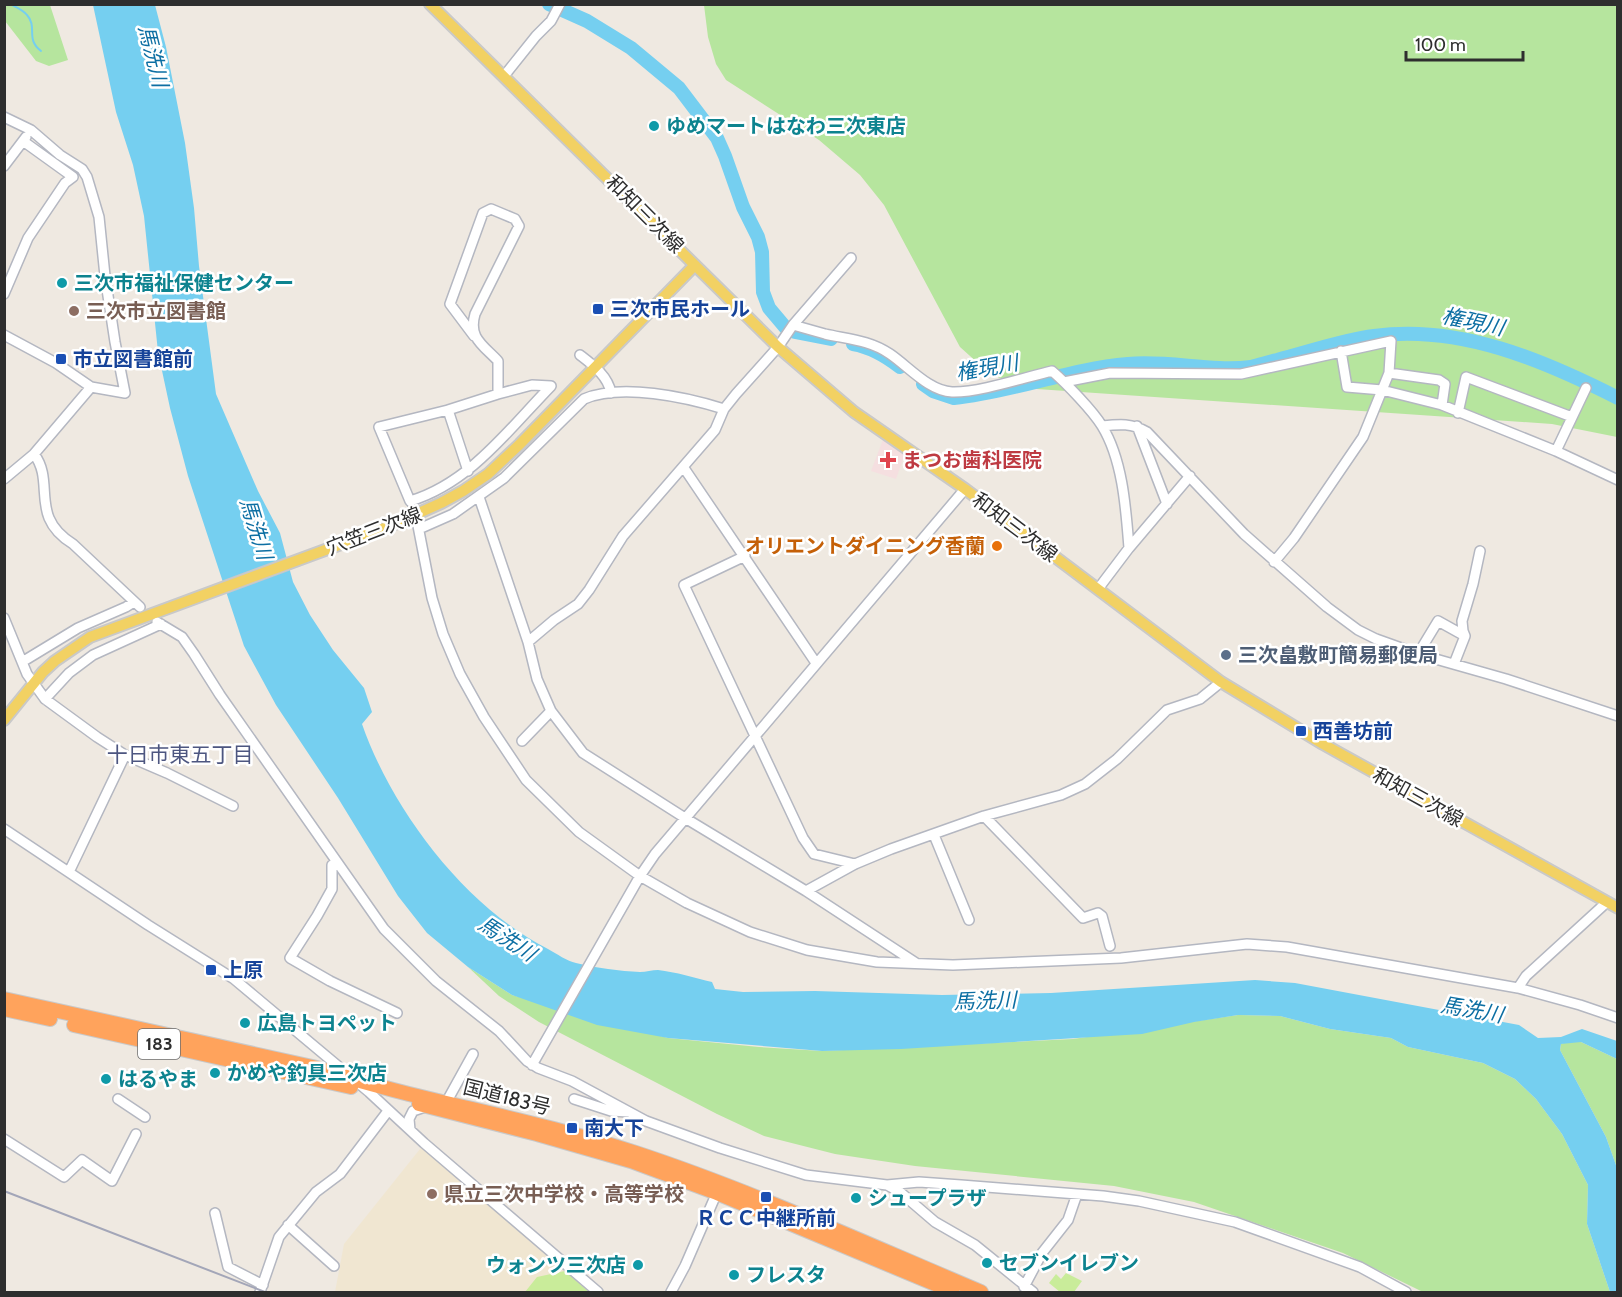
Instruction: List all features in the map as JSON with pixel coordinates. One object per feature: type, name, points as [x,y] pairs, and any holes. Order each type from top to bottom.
[{"type":"highway","name":"国道183号","points":[[4,999],[308,1066],[352,1079],[540,1124],[635,1152],[957,1293]]},
{"type":"highway","name":"国道183号","points":[[4,1009],[369,1092],[537,1134],[631,1161],[719,1188],[981,1293]]},
{"type":"main road","name":"和知三次線","points":[[430,4],[778,347],[854,412],[965,489],[1221,682],[1315,740],[1614,904]]},
{"type":"main road","name":"穴笠三次線","points":[[4,720],[32,684],[55,661],[90,637],[390,525],[441,504],[463,491],[488,474],[520,444],[695,265]]},
{"type":"street","points":[[504,76],[551,21],[560,4]]},
{"type":"street","points":[[4,117],[31,130],[60,155],[82,169],[87,177],[99,217],[115,342],[125,393],[91,387],[56,363],[4,336]]},
{"type":"street","points":[[4,166],[31,130]]},
{"type":"street","points":[[4,294],[28,238],[65,183],[73,177],[23,141]]},
{"type":"street","points":[[474,336],[472,325],[475,314],[519,226],[515,219],[491,210],[483,213],[450,304],[474,336],[498,362],[498,394]]},
{"type":"street","points":[[528,642],[578,604],[590,590],[623,536],[684,468],[715,430],[724,409],[851,258]]},
{"type":"street","points":[[4,263],[16,266]]},
{"type":"street","points":[[792,326],[861,340],[888,352],[942,391],[972,390],[1052,371],[1102,426],[1116,459],[1125,497],[1129,548]]},
{"type":"street","points":[[1063,381],[1110,373],[1241,374],[1391,341],[1389,373],[1363,437],[1294,538],[1274,562]]},
{"type":"street","points":[[1341,351],[1347,387],[1382,390],[1442,405],[1556,451],[1617,480]]},
{"type":"street","points":[[580,355],[594,366],[609,384],[611,393]]},
{"type":"street","points":[[1389,373],[1439,380],[1445,384],[1442,405]]},
{"type":"street","points":[[1458,413],[1466,377],[1572,417]]},
{"type":"street","points":[[532,385],[550,386],[468,471],[431,493],[410,501],[379,427],[448,410],[532,385]]},
{"type":"street","points":[[4,479],[34,454],[91,387]]},
{"type":"street","points":[[1556,451],[1586,388]]},
{"type":"street","points":[[724,409],[673,395],[598,393],[584,399],[504,478],[479,497],[453,514],[419,527],[432,598],[442,633],[460,674],[484,717],[526,780],[579,832],[640,876],[687,903],[750,932],[807,950],[877,962],[953,965],[1121,958],[1247,944],[1287,947],[1518,988],[1617,1018]]},
{"type":"street","points":[[448,410],[468,471]]},
{"type":"street","points":[[1102,426],[1122,424],[1137,426],[1159,443],[1244,534],[1327,607],[1358,630],[1418,654],[1617,716]]},
{"type":"street","points":[[1137,426],[1167,504]]},
{"type":"street","points":[[22,662],[78,628],[137,604],[73,544],[61,536],[50,520],[44,506],[41,464],[34,454]]},
{"type":"street","points":[[4,464],[14,471]]},
{"type":"street","points":[[684,468],[816,663]]},
{"type":"street","points":[[1098,589],[1129,548],[1190,476]]},
{"type":"street","points":[[532,1065],[640,876],[754,735],[965,489]]},
{"type":"street","points":[[479,497],[528,642],[537,679],[550,711],[583,753],[806,891],[917,964]]},
{"type":"street","points":[[1465,636],[1462,631],[1462,621],[1480,550]]},
{"type":"street","points":[[745,556],[684,585],[803,838],[814,854],[855,864]]},
{"type":"street","points":[[4,618],[32,684],[45,699],[125,755],[233,806]]},
{"type":"street","points":[[1418,654],[1437,621],[1465,636]]},
{"type":"street","points":[[45,699],[69,673],[93,656],[159,623],[182,638],[336,864],[384,929],[436,981],[499,1031],[532,1065],[572,1082],[646,1121],[720,1148],[806,1175],[887,1185],[919,1182],[1077,1194],[1139,1201],[1235,1222],[1360,1267],[1406,1293]]},
{"type":"street","points":[[1454,664],[1465,636]]},
{"type":"street","points":[[806,891],[855,864],[891,849],[984,816],[1061,795],[1085,784],[1117,759],[1167,710],[1200,699],[1221,682]]},
{"type":"street","points":[[522,741],[550,711]]},
{"type":"street","points":[[69,872],[125,755]]},
{"type":"street","points":[[984,816],[1083,918],[1098,913],[1102,916],[1110,946]]},
{"type":"street","points":[[4,829],[234,979],[369,1092],[598,1293]]},
{"type":"street","points":[[934,835],[969,920]]},
{"type":"street","points":[[332,865],[332,889],[290,958],[330,981],[397,1013]]},
{"type":"street","points":[[1518,988],[1526,976],[1614,904]]},
{"type":"street","points":[[308,1066],[316,1059],[319,1051]]},
{"type":"street","points":[[447,1101],[473,1054]]},
{"type":"street","points":[[118,1099],[145,1117]]},
{"type":"street","points":[[574,1099],[611,1112],[630,1112]]},
{"type":"street","points":[[410,1130],[409,1119],[413,1111],[428,1107]]},
{"type":"street","points":[[215,1214],[228,1267],[262,1289],[279,1237],[316,1192],[340,1174],[388,1111]]},
{"type":"street","points":[[4,1139],[64,1177],[82,1160],[112,1181],[136,1134]]},
{"type":"street","points":[[887,1185],[900,1192],[935,1222],[975,1245],[1029,1290],[1042,1253],[1068,1220],[1077,1194]]},
{"type":"street","points":[[671,1293],[686,1266],[719,1188]]},
{"type":"street","points":[[288,1225],[334,1266]]},
{"type":"shaded area","points":[[884,437],[905,453],[896,479],[871,471]]},
{"type":"shaded area","name":"県立三次中学校・高等学校","points":[[424,1144],[591,1292],[335,1292],[344,1244]]},
{"type":"green space","points":[[5,4],[50,5],[68,60],[49,66],[36,61],[5,21]]},
{"type":"green space","points":[[704,5],[1617,5],[1617,437],[1552,424],[1022,388],[989,373],[960,347],[884,205],[860,175],[819,140],[726,80],[716,64],[708,37]]},
{"type":"green space","points":[[468,967],[512,995],[668,1038],[759,1047],[822,1051],[1073,1039],[1238,1015],[1280,1016],[1330,1029],[1391,1038],[1408,1047],[1483,1063],[1515,1079],[1536,1099],[1562,1134],[1588,1185],[1587,1224],[1610,1292],[1423,1292],[1343,1253],[1194,1202],[1114,1186],[915,1166],[835,1154],[764,1136],[539,1022],[499,996]]},
{"type":"green space","points":[[1581,1042],[1617,1059],[1617,1168],[1606,1137],[1560,1050],[1561,1044]]},
{"type":"green space","points":[[565,1271],[589,1292],[525,1292],[537,1277]]},
{"type":"green space","points":[[1066,1273],[1082,1281],[1074,1292],[1060,1292],[1049,1283],[1056,1274],[1061,1279]]},
{"type":"water","name":"馬洗川","points":[[93,5],[155,5],[166,47],[185,143],[216,394],[258,491],[280,533],[293,582],[310,615],[333,650],[364,688],[372,712],[362,724],[375,757],[392,790],[435,853],[488,908],[517,931],[573,962],[624,971],[672,972],[712,982],[715,989],[743,992],[815,991],[942,995],[1051,993],[1255,980],[1295,983],[1519,1025],[1538,1038],[1561,1037],[1582,1029],[1617,1041],[1617,1059],[1581,1042],[1561,1044],[1560,1050],[1606,1137],[1617,1168],[1617,1292],[1610,1292],[1587,1224],[1588,1185],[1562,1134],[1536,1099],[1515,1079],[1483,1063],[1408,1047],[1391,1038],[1330,1029],[1280,1016],[1238,1015],[1142,1034],[901,1049],[822,1051],[668,1038],[597,1025],[512,995],[468,967],[427,933],[398,896],[338,798],[276,705],[244,646],[188,476],[170,408],[158,352],[144,216],[133,165],[116,112]]},
{"type":"waterway","points":[[10,4],[27,15],[32,24],[32,38],[41,51]]},
{"type":"waterway","name":"権現川","points":[[549,4],[587,21],[631,48],[679,88],[717,138],[725,156],[743,207],[758,237],[762,252],[763,292],[769,308],[785,327],[795,332],[831,339]]},
{"type":"waterway","name":"権現川","points":[[923,384],[933,391],[954,398],[1128,364],[1251,367],[1350,340],[1406,334],[1437,335],[1500,348],[1560,371],[1618,398]]},
{"type":"waterway","name":"権現川","points":[[853,344],[866,347],[900,367]]},
{"type":"tunnel","points":[[410,501],[418,526]]},
{"type":"railway","points":[[4,1191],[265,1292]]},
{"type":"place","name":"ゆめマートはなわ三次東店","points":[[654,126]]},
{"type":"place","name":"三次市福祉保健センター","points":[[62,283]]},
{"type":"place","name":"三次市民ホール","points":[[598,309]]},
{"type":"place","name":"三次市立図書館","points":[[74,311]]},
{"type":"place","name":"市立図書館前","points":[[61,359]]},
{"type":"place","name":"まつお歯科医院","points":[[888,460]]},
{"type":"place","name":"オリエントダイニング香蘭","points":[[997,546]]},
{"type":"place","name":"三次畠敷町簡易郵便局","points":[[1226,655]]},
{"type":"place","name":"西善坊前","points":[[1301,731]]},
{"type":"place","name":"上原","points":[[211,970]]},
{"type":"place","name":"広島トヨペット","points":[[245,1023]]},
{"type":"place","name":"かめや釣具三次店","points":[[215,1073]]},
{"type":"place","name":"はるやま","points":[[106,1079]]},
{"type":"place","name":"南大下","points":[[572,1128]]},
{"type":"place","name":"県立三次中学校・高等学校","points":[[432,1194]]},
{"type":"place","name":"ＲＣＣ中継所前","points":[[766,1197]]},
{"type":"place","name":"シュープラザ","points":[[856,1198]]},
{"type":"place","name":"セブンイレブン","points":[[987,1263]]},
{"type":"place","name":"ウォンツ三次店","points":[[638,1265]]},
{"type":"place","name":"フレスタ","points":[[734,1275]]},
{"type":"district","name":"十日市東五丁目","points":[[180,755]]}]
